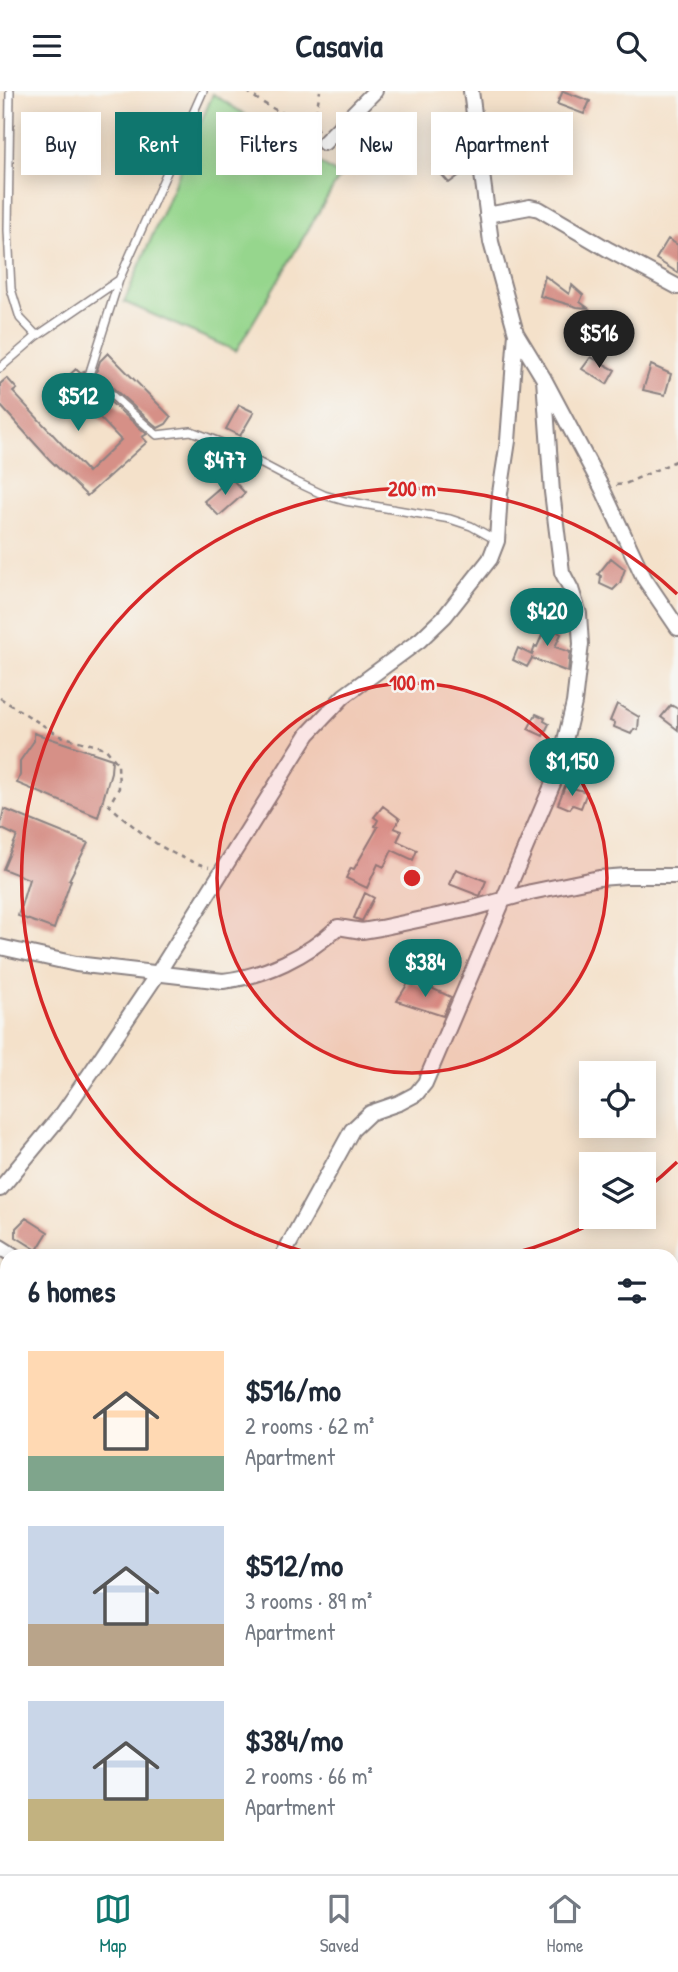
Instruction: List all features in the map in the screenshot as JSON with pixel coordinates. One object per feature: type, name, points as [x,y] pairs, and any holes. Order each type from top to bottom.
[{"type":"street","points":[[324,143],[375,91]]},
{"type":"street","points":[[471,91],[487,215],[499,278],[516,333],[544,379],[602,488],[644,578],[678,628]]},
{"type":"street","points":[[487,215],[530,207],[539,209],[620,257],[678,287]]},
{"type":"street","points":[[0,1189],[63,1113],[158,973],[308,734],[344,696],[420,640],[445,616],[490,559],[496,541],[508,441],[516,333]]},
{"type":"street","points":[[286,1249],[352,1131],[370,1113],[416,1094],[425,1083],[557,774],[574,703],[581,644],[579,614],[562,572],[552,492],[544,379]]},
{"type":"street","points":[[0,947],[76,964],[223,981],[243,979],[274,968],[326,939],[338,927],[362,931],[380,928],[599,878],[678,876]]},
{"type":"lane","points":[[10,91],[8,243],[11,289],[20,318],[37,336]]},
{"type":"lane","points":[[203,91],[119,279],[89,375],[157,435],[191,431],[222,443],[324,495],[450,519],[471,526],[496,541]]},
{"type":"lane","points":[[0,368],[37,336],[119,279]]},
{"type":"path","points":[[247,91],[283,112]]},
{"type":"path","points":[[316,112],[320,91]]},
{"type":"path","points":[[322,139],[324,143]]},
{"type":"path","points":[[602,488],[625,484],[678,460]]},
{"type":"path","points":[[0,698],[60,736],[105,748],[118,764],[119,788],[109,805],[144,836],[171,854],[223,871]]},
{"type":"green space","points":[[213,94],[241,112],[216,112],[216,175],[322,175],[322,164],[340,176],[236,351],[124,302],[178,175],[202,175],[202,120]]},
{"type":"building","points":[[563,91],[590,101],[584,114],[557,104]]},
{"type":"building","points":[[442,175],[460,175],[449,183]]},
{"type":"building","points":[[668,239],[678,245],[678,273],[656,259]]},
{"type":"building","points":[[545,276],[569,294],[572,285],[583,295],[580,302],[588,308],[540,296]]},
{"type":"building","points":[[597,312],[629,323],[619,346],[602,340],[604,338],[601,340],[589,335]]},
{"type":"building","points":[[108,353],[171,417],[166,424],[158,428],[96,373],[100,361]]},
{"type":"building","points":[[591,357],[615,370],[607,384],[582,369]]},
{"type":"building","points":[[651,365],[671,374],[665,395],[643,390]]},
{"type":"building","points":[[76,369],[80,373],[84,371],[85,380],[147,434],[142,437],[147,442],[87,496],[0,405],[0,384],[7,378],[17,389],[13,392],[88,472],[121,440],[64,380]]},
{"type":"building","points":[[239,405],[254,412],[240,436],[226,429]]},
{"type":"building","points":[[231,478],[245,493],[219,516],[204,501]]},
{"type":"building","points":[[611,558],[625,569],[620,583],[613,590],[600,584],[601,576],[598,574]]},
{"type":"building","points":[[551,613],[560,618],[555,630],[561,634],[555,647],[570,652],[568,672],[532,658],[527,667],[513,660],[518,648],[532,655]]},
{"type":"building","points":[[617,704],[639,717],[638,730],[634,729],[631,734],[614,727],[615,723],[610,721]]},
{"type":"building","points":[[671,705],[678,709],[678,730],[661,717]]},
{"type":"building","points":[[536,714],[545,718],[544,721],[549,724],[543,736],[528,729]]},
{"type":"building","points":[[34,733],[112,759],[98,817],[17,783],[20,761],[34,741]]},
{"type":"building","points":[[565,786],[587,792],[581,808],[573,805],[570,809],[558,804]]},
{"type":"building","points":[[383,806],[400,819],[394,828],[402,831],[397,841],[417,850],[413,860],[392,850],[384,867],[378,864],[367,888],[346,878],[378,827],[375,826],[378,820],[374,817]]},
{"type":"building","points":[[4,809],[88,843],[69,880],[54,929],[18,916],[29,879],[3,869],[17,836],[0,828]]},
{"type":"building","points":[[456,869],[486,881],[480,896],[449,884]]},
{"type":"building","points":[[365,893],[374,898],[362,921],[354,918]]},
{"type":"building","points":[[410,980],[427,990],[429,987],[451,997],[443,1016],[397,1001]]},
{"type":"building","points":[[26,1218],[48,1232],[35,1249],[16,1237],[16,1228]]}]
